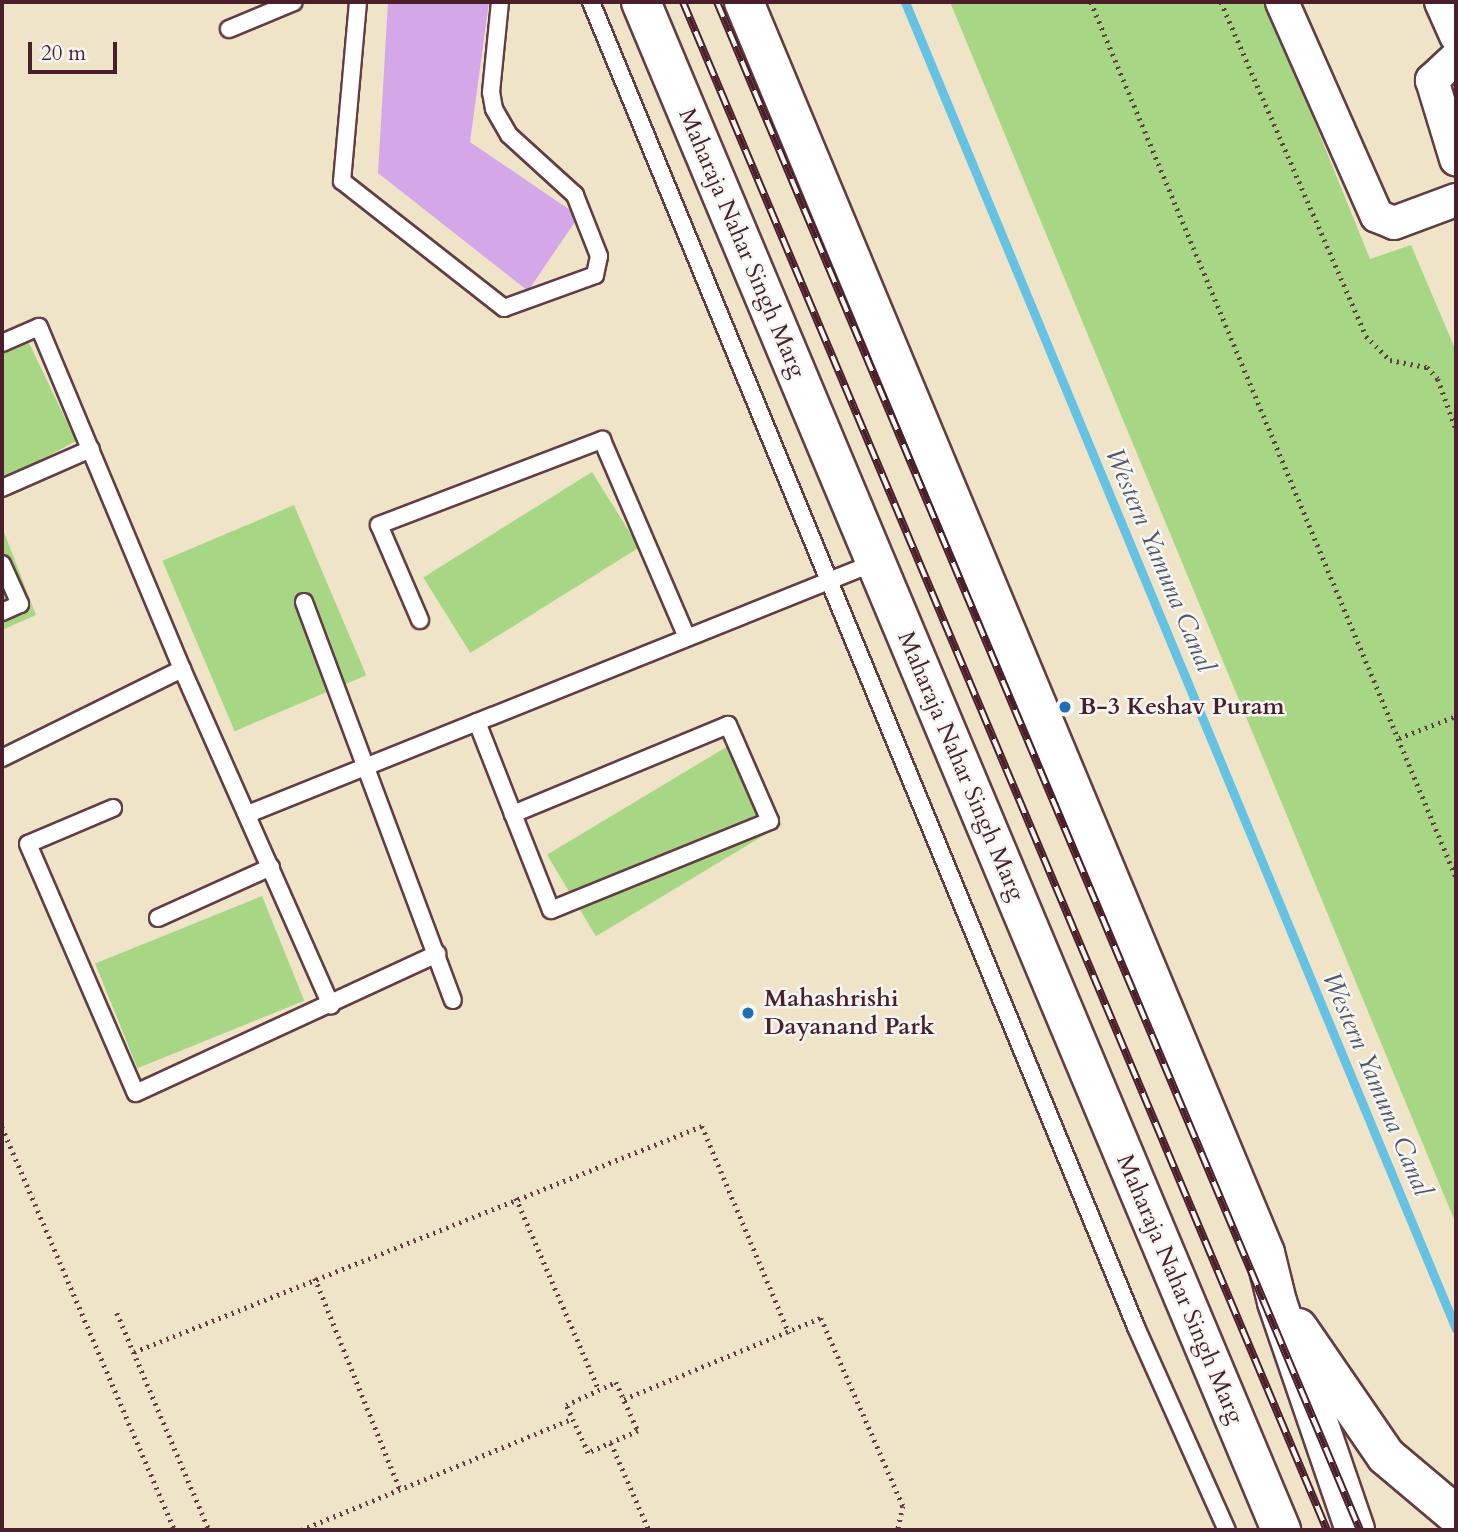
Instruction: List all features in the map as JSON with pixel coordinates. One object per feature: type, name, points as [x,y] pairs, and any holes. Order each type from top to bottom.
[{"type":"main road","name":"Maharaja Nahar Singh Marg","points":[[641,2],[1281,1530]]},
{"type":"main road","points":[[744,2],[1265,1253],[1277,1302],[1355,1530]]},
{"type":"main road","points":[[1277,1302],[1321,1358],[1386,1456],[1456,1515]]},
{"type":"street","points":[[1282,2],[1377,216],[1394,223],[1456,200]]},
{"type":"street","points":[[1441,2],[1456,36]]},
{"type":"street","points":[[1456,58],[1432,80],[1456,159]]},
{"type":"lane","points":[[229,29],[294,2]]},
{"type":"lane","points":[[358,2],[342,181],[504,308],[594,275],[599,256],[575,195],[509,135],[494,109],[491,92],[500,2]]},
{"type":"lane","points":[[591,2],[832,579],[1136,1327],[1227,1530]]},
{"type":"lane","points":[[2,343],[39,327],[182,669],[331,1004]]},
{"type":"lane","points":[[420,620],[379,525],[602,440],[687,637]]},
{"type":"lane","points":[[2,488],[91,449]]},
{"type":"lane","points":[[248,814],[876,562]]},
{"type":"lane","points":[[2,564],[20,604],[2,612]]},
{"type":"lane","points":[[304,602],[368,766],[453,1000]]},
{"type":"lane","points":[[2,758],[182,669]]},
{"type":"lane","points":[[477,722],[513,814],[551,910],[770,821],[728,726],[513,814]]},
{"type":"lane","points":[[113,808],[28,844],[136,1093],[437,954]]},
{"type":"lane","points":[[158,918],[271,867]]},
{"type":"path","points":[[1091,2],[1456,877]]},
{"type":"path","points":[[1221,2],[1366,336],[1390,360],[1427,367],[1438,379],[1456,429]]},
{"type":"path","points":[[1399,738],[1456,716]]},
{"type":"path","points":[[134,1352],[702,1126],[789,1333]]},
{"type":"path","points":[[2,1127],[175,1530]]},
{"type":"path","points":[[516,1198],[599,1390]]},
{"type":"path","points":[[315,1278],[400,1489]]},
{"type":"path","points":[[117,1313],[209,1530]]},
{"type":"path","points":[[624,1399],[821,1318],[903,1506],[898,1530]]},
{"type":"path","points":[[616,1382],[624,1399],[638,1430],[587,1453],[566,1405],[616,1382]]},
{"type":"path","points":[[301,1530],[572,1419]]},
{"type":"path","points":[[611,1443],[649,1530]]},
{"type":"green space","points":[[950,2],[1266,2],[1370,259],[1411,245],[1456,351],[1456,1224]]},
{"type":"green space","points":[[29,343],[76,441],[2,481],[2,354]]},
{"type":"green space","points":[[592,472],[639,547],[470,653],[423,577]]},
{"type":"green space","points":[[294,505],[366,675],[235,731],[162,561]]},
{"type":"green space","points":[[2,527],[36,615],[2,630]]},
{"type":"green space","points":[[733,743],[782,824],[596,936],[547,855]]},
{"type":"green space","points":[[262,896],[304,1001],[137,1068],[95,963]]},
{"type":"building","points":[[388,2],[489,2],[470,142],[579,216],[528,291],[378,173]]},
{"type":"waterway","name":"Western Yamuna Canal","points":[[905,2],[1456,1329]]},
{"type":"railway","points":[[683,2],[1327,1530]]},
{"type":"railway","points":[[717,2],[1360,1530]]},
{"type":"place","name":"B-3 Keshav Puram","points":[[1065,707]]},
{"type":"place","name":"Mahashrishi Dayanand Park","points":[[748,1013]]}]
